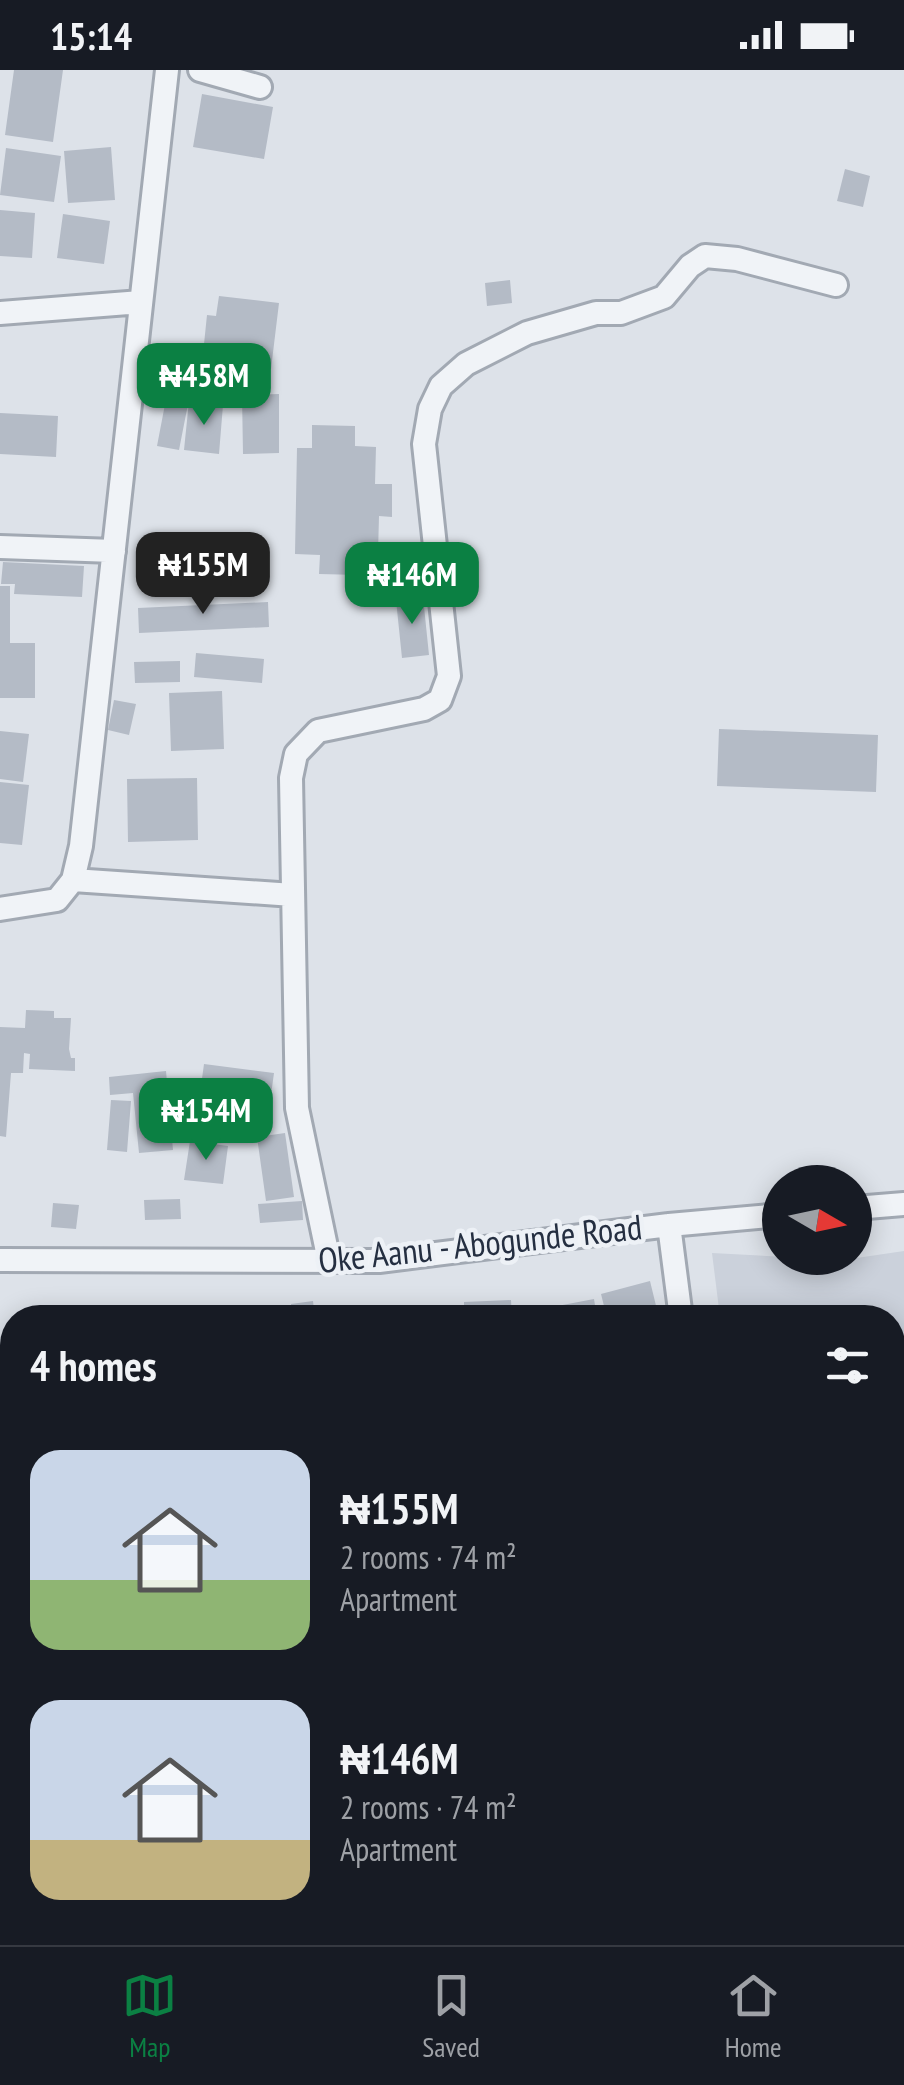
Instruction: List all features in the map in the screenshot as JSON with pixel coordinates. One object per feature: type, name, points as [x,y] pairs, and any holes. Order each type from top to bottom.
[{"type":"street","points":[[0,909],[57,900],[72,880],[81,846],[168,70]]},
{"type":"street","points":[[200,70],[260,86]]},
{"type":"street","points":[[329,1261],[296,1108],[291,778],[296,754],[318,732],[424,710],[440,700],[449,676],[424,444],[430,409],[442,386],[466,364],[527,333],[596,313],[622,313],[664,297],[690,266],[706,256],[836,285]]},
{"type":"street","points":[[0,313],[141,302]]},
{"type":"street","points":[[0,547],[114,551]]},
{"type":"street","points":[[72,880],[293,895]]},
{"type":"street","points":[[872,1207],[904,1204]]},
{"type":"street","name":"Oke Aanu - Abogunde Road","points":[[0,1260],[379,1260],[669,1224],[762,1216]]},
{"type":"street","points":[[669,1224],[680,1305]]},
{"type":"shaded area","points":[[904,1251],[904,1305],[718,1305],[712,1253],[762,1256],[762,1275],[872,1275],[872,1256]]},
{"type":"building","points":[[14,70],[63,70],[53,142],[5,135]]},
{"type":"building","points":[[202,94],[273,107],[264,159],[193,147]]},
{"type":"building","points":[[111,147],[115,200],[68,203],[64,151]]},
{"type":"building","points":[[6,148],[61,156],[54,202],[0,195]]},
{"type":"building","points":[[845,169],[870,176],[863,207],[837,201]]},
{"type":"building","points":[[0,210],[35,213],[32,258],[0,256]]},
{"type":"building","points":[[63,214],[110,221],[104,264],[57,258]]},
{"type":"building","points":[[510,280],[512,303],[487,306],[485,283]]},
{"type":"building","points":[[219,296],[279,303],[271,369],[211,362],[213,345],[204,344],[207,315],[216,316]]},
{"type":"building","points":[[279,394],[279,453],[243,454],[242,395]]},
{"type":"building","points":[[166,399],[188,404],[179,450],[157,446]]},
{"type":"building","points":[[189,401],[223,405],[219,454],[184,450]]},
{"type":"building","points":[[0,413],[58,416],[56,457],[0,454]]},
{"type":"building","points":[[312,425],[355,426],[355,446],[376,447],[375,484],[392,484],[392,517],[379,516],[378,553],[361,552],[360,575],[319,574],[320,555],[295,554],[297,448],[312,448]]},
{"type":"building","points":[[3,562],[84,566],[82,597],[14,594],[15,584],[1,584]]},
{"type":"building","points":[[0,586],[10,586],[10,643],[35,643],[35,698],[0,698]]},
{"type":"building","points":[[423,597],[429,655],[402,658],[396,600]]},
{"type":"building","points":[[268,602],[269,627],[139,633],[138,608]]},
{"type":"building","points":[[196,653],[264,659],[262,683],[194,677]]},
{"type":"building","points":[[180,661],[180,682],[135,683],[134,662]]},
{"type":"building","points":[[222,691],[224,749],[171,751],[169,693]]},
{"type":"building","points":[[114,700],[136,704],[129,735],[108,730]]},
{"type":"building","points":[[719,729],[878,735],[876,792],[717,786]]},
{"type":"building","points":[[0,731],[29,734],[23,782],[0,779]]},
{"type":"building","points":[[197,778],[198,840],[128,842],[127,779]]},
{"type":"building","points":[[0,782],[29,785],[22,845],[0,843]]},
{"type":"building","points":[[26,1010],[54,1011],[54,1018],[71,1018],[69,1049],[71,1058],[75,1058],[75,1071],[29,1069],[30,1054],[24,1053],[23,1073],[11,1073],[6,1137],[0,1136],[0,1027],[25,1028]]},
{"type":"building","points":[[204,1064],[274,1073],[267,1124],[197,1115]]},
{"type":"building","points":[[166,1071],[173,1150],[139,1153],[133,1093],[110,1095],[109,1077]]},
{"type":"building","points":[[111,1100],[131,1101],[127,1152],[107,1150]]},
{"type":"building","points":[[285,1133],[294,1197],[266,1201],[257,1137]]},
{"type":"building","points":[[190,1141],[228,1146],[223,1184],[184,1180]]},
{"type":"building","points":[[180,1199],[181,1219],[145,1220],[144,1200]]},
{"type":"building","points":[[302,1201],[303,1220],[260,1223],[258,1204]]},
{"type":"building","points":[[53,1203],[79,1205],[76,1229],[51,1227]]},
{"type":"building","points":[[650,1281],[656,1305],[604,1305],[601,1294]]},
{"type":"building","points":[[594,1299],[595,1305],[563,1305]]},
{"type":"building","points":[[511,1300],[511,1305],[464,1305]]}]
